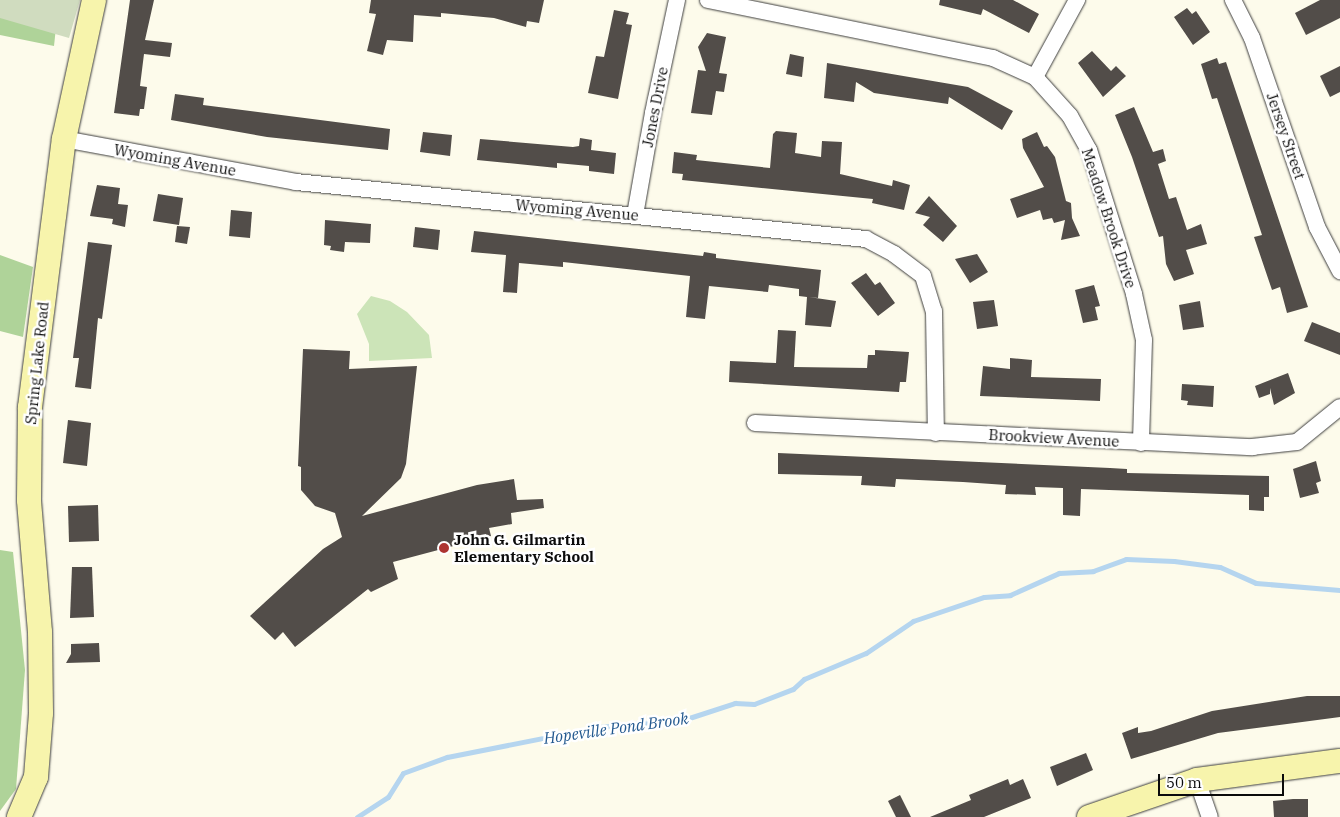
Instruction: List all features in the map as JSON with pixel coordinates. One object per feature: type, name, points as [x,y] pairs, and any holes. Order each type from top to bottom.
[{"type":"main road","name":"Spring Lake Road","points":[[19,817],[36,778],[41,713],[40,632],[30,500],[30,408],[64,140],[94,0]]},
{"type":"main road","points":[[1089,817],[1197,780],[1340,762]]},
{"type":"street","name":"Jones Drive","points":[[636,214],[652,113],[677,0]]},
{"type":"street","name":"Meadow Brook Drive","points":[[708,0],[993,58],[1035,77],[1070,116],[1089,150],[1134,294],[1144,340],[1141,443]]},
{"type":"street","points":[[1035,77],[1077,0]]},
{"type":"street","name":"Jersey Street","points":[[1233,0],[1259,56],[1317,227],[1340,271]]},
{"type":"street","name":"Wyoming Avenue","points":[[64,140],[296,182],[636,214],[866,239],[894,254],[923,276],[934,311],[936,433]]},
{"type":"street","name":"Brookview Avenue","points":[[755,423],[1252,447],[1297,442],[1340,407]]},
{"type":"street","points":[[1197,780],[1210,817]]},
{"type":"green space","points":[[0,0],[80,0],[69,38],[0,18]]},
{"type":"green space","points":[[0,8],[57,18],[54,46],[0,35]]},
{"type":"green space","points":[[0,255],[33,267],[23,337],[0,331]]},
{"type":"green space","points":[[371,296],[390,301],[407,312],[429,335],[432,358],[369,361],[369,344],[357,314]]},
{"type":"green space","points":[[0,550],[13,552],[25,670],[16,789],[0,811]]},
{"type":"building","points":[[130,0],[154,0],[145,40],[172,43],[170,57],[144,54],[140,86],[147,87],[144,109],[140,109],[139,116],[114,113]]},
{"type":"building","points":[[371,0],[544,0],[539,23],[527,21],[526,27],[494,18],[441,13],[441,17],[414,15],[413,42],[387,40],[383,55],[367,51],[376,14],[369,13]]},
{"type":"building","points":[[940,0],[1013,0],[1039,14],[1029,33],[983,9],[981,15],[939,5]]},
{"type":"building","points":[[1320,0],[1340,0],[1340,18],[1306,35],[1295,13]]},
{"type":"building","points":[[1187,8],[1192,14],[1196,11],[1210,32],[1193,45],[1174,17]]},
{"type":"building","points":[[614,10],[629,13],[626,24],[632,25],[618,99],[588,93],[596,56],[604,57]]},
{"type":"building","points":[[707,33],[726,37],[719,73],[727,74],[724,92],[716,91],[712,115],[691,113],[698,70],[706,71],[698,47]]},
{"type":"building","points":[[1092,51],[1111,71],[1116,66],[1126,76],[1103,97],[1078,63]]},
{"type":"building","points":[[790,54],[804,57],[802,77],[786,74]]},
{"type":"building","points":[[1217,58],[1219,64],[1226,62],[1308,307],[1287,313],[1280,287],[1272,290],[1254,237],[1262,235],[1217,98],[1212,99],[1201,64]]},
{"type":"building","points":[[827,63],[968,87],[1013,111],[1002,130],[949,97],[948,104],[874,93],[856,82],[854,102],[824,98]]},
{"type":"building","points":[[1340,66],[1340,92],[1330,97],[1320,76]]},
{"type":"building","points":[[175,94],[204,98],[203,105],[390,129],[388,150],[267,137],[171,120]]},
{"type":"building","points":[[1134,107],[1153,152],[1163,149],[1166,161],[1158,164],[1169,199],[1176,197],[1187,230],[1201,224],[1207,244],[1186,250],[1194,274],[1174,281],[1166,264],[1163,236],[1159,237],[1132,157],[1115,115]]},
{"type":"building","points":[[776,131],[797,133],[795,153],[821,157],[822,141],[842,142],[840,174],[892,186],[893,180],[910,185],[904,210],[872,203],[873,199],[682,180],[683,174],[672,173],[674,152],[697,155],[696,160],[770,168],[773,134]]},
{"type":"building","points":[[423,132],[452,135],[450,156],[420,152]]},
{"type":"building","points":[[1037,132],[1044,147],[1047,146],[1055,157],[1066,201],[1071,203],[1072,218],[1080,236],[1061,240],[1065,220],[1054,223],[1052,218],[1043,220],[1040,210],[1017,218],[1010,199],[1044,187],[1023,148],[1022,139]]},
{"type":"building","points":[[580,138],[592,140],[591,150],[616,153],[614,174],[589,171],[589,166],[557,163],[557,168],[477,160],[480,139],[573,147],[579,146]]},
{"type":"building","points":[[97,185],[120,188],[118,204],[128,205],[125,227],[112,224],[113,219],[90,216]]},
{"type":"building","points":[[158,194],[183,198],[179,225],[153,221]]},
{"type":"building","points":[[929,196],[957,226],[943,242],[923,225],[930,217],[915,213]]},
{"type":"building","points":[[231,210],[252,212],[250,238],[229,236]]},
{"type":"building","points":[[325,220],[371,224],[370,243],[345,242],[344,252],[330,250],[331,246],[324,245]]},
{"type":"building","points":[[177,226],[190,227],[187,244],[175,242]]},
{"type":"building","points":[[415,227],[440,230],[438,250],[413,247]]},
{"type":"building","points":[[474,231],[703,256],[704,252],[716,254],[716,258],[821,270],[818,298],[809,297],[836,301],[831,327],[805,325],[807,297],[799,296],[799,289],[769,285],[768,292],[709,286],[705,319],[686,317],[690,276],[563,262],[563,267],[519,263],[517,293],[503,292],[506,255],[471,252]]},
{"type":"building","points":[[88,242],[112,245],[102,319],[98,318],[91,389],[75,387],[79,358],[73,358]]},
{"type":"building","points":[[977,254],[988,272],[970,283],[955,259]]},
{"type":"building","points":[[866,273],[875,285],[880,282],[895,303],[878,316],[851,283]]},
{"type":"building","points":[[1094,285],[1100,306],[1095,307],[1098,320],[1083,323],[1075,290]]},
{"type":"building","points":[[994,300],[998,326],[977,329],[973,302]]},
{"type":"building","points":[[1200,301],[1204,327],[1183,330],[1179,305]]},
{"type":"building","points":[[1312,322],[1340,333],[1340,355],[1304,341]]},
{"type":"building","points":[[778,330],[796,331],[794,367],[867,368],[868,355],[875,355],[875,350],[909,352],[906,382],[900,382],[899,392],[729,382],[730,361],[776,363]]},
{"type":"building","points":[[303,349],[350,351],[349,369],[417,366],[406,464],[401,478],[362,516],[477,485],[514,479],[517,500],[543,499],[544,508],[511,513],[512,524],[489,528],[491,536],[393,562],[398,579],[371,592],[368,589],[295,647],[283,632],[275,640],[250,616],[323,549],[342,537],[335,513],[315,506],[301,490],[301,467],[298,466]]},
{"type":"building","points":[[1010,358],[1032,360],[1031,377],[1101,379],[1100,401],[980,396],[983,366],[1010,369]]},
{"type":"building","points":[[1288,373],[1295,393],[1274,405],[1270,388],[1270,394],[1259,398],[1255,386]]},
{"type":"building","points":[[1182,384],[1214,386],[1213,407],[1187,405],[1188,401],[1181,400]]},
{"type":"building","points":[[68,420],[91,423],[87,466],[63,463]]},
{"type":"building","points":[[778,453],[1110,468],[1127,469],[1127,473],[1269,476],[1269,497],[1264,497],[1264,511],[1249,510],[1249,495],[1081,489],[1080,516],[1063,515],[1063,488],[1035,487],[1036,495],[1005,494],[1006,485],[963,482],[896,479],[895,487],[861,485],[862,476],[778,474]]},
{"type":"building","points":[[1316,461],[1321,481],[1316,483],[1319,493],[1300,498],[1293,469]]},
{"type":"building","points":[[98,505],[99,541],[69,542],[68,506]]},
{"type":"building","points":[[72,567],[92,567],[94,617],[70,618]]},
{"type":"building","points":[[99,643],[100,662],[66,663],[71,654],[71,644]]},
{"type":"building","points":[[1307,696],[1340,696],[1340,717],[1218,733],[1131,759],[1122,733],[1138,727],[1138,733],[1151,731],[1212,711]]},
{"type":"building","points":[[1086,753],[1093,770],[1057,786],[1050,767]]},
{"type":"building","points":[[1008,779],[1010,785],[1023,779],[1031,798],[984,817],[930,817],[971,800],[969,795]]},
{"type":"building","points":[[900,795],[911,817],[896,817],[888,801]]},
{"type":"building","points":[[1308,799],[1308,817],[1274,817],[1273,801]]},
{"type":"waterway","name":"Hopeville Pond Brook","points":[[357,817],[388,797],[403,773],[447,757],[599,727],[686,719],[735,703],[754,704],[793,689],[804,679],[866,653],[913,621],[984,597],[1010,595],[1059,573],[1093,571],[1126,559],[1174,561],[1220,567],[1256,583],[1340,590]]},
{"type":"place","name":"John G. Gilmartin Elementary School","points":[[444,548]]}]
